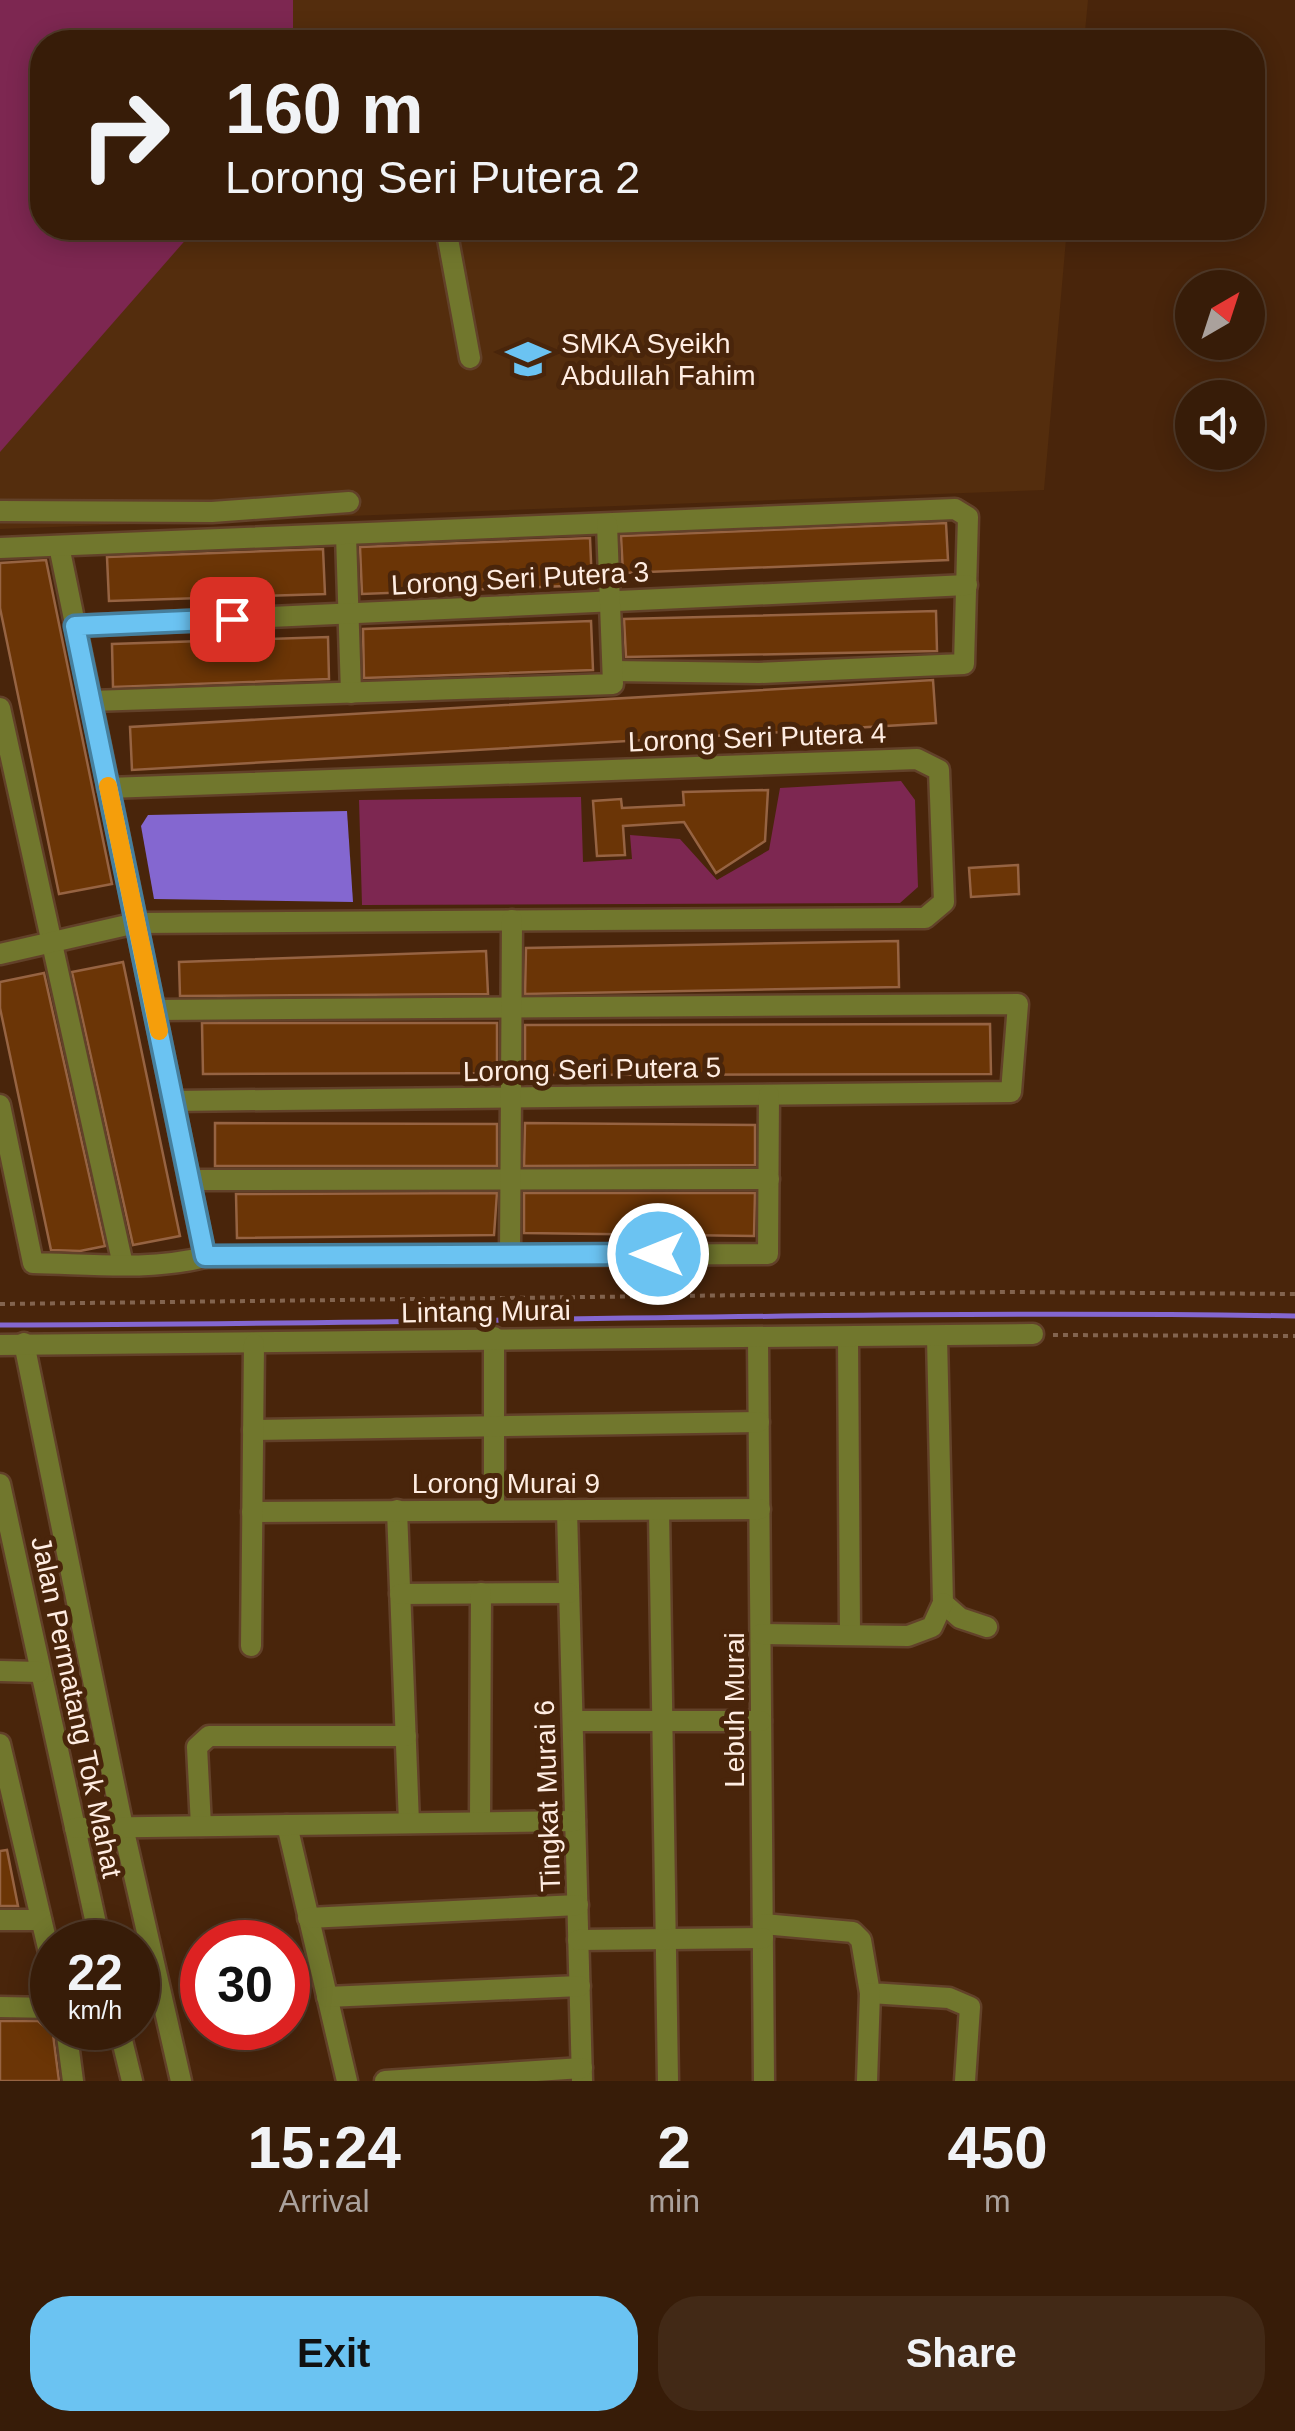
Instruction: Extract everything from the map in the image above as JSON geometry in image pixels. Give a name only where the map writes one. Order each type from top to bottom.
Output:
[{"type":"street","points":[[448,240],[470,358]]},
{"type":"street","points":[[0,511],[212,512],[349,502]]},
{"type":"street","points":[[0,548],[956,509],[968,517],[964,664],[759,673],[612,672]]},
{"type":"street","points":[[91,701],[613,684],[607,524]]},
{"type":"street","points":[[346,534],[350,693]]},
{"type":"street","points":[[59,546],[205,1256]]},
{"type":"street","name":"Lorong Seri Putera 3","points":[[75,626],[968,585]]},
{"type":"street","points":[[0,708],[122,1266]]},
{"type":"street","name":"Lorong Seri Putera 4","points":[[0,954],[136,923],[925,918],[944,902],[939,770],[917,759],[108,788]]},
{"type":"street","points":[[510,1255],[512,920]]},
{"type":"street","name":"Lorong Seri Putera 5","points":[[173,1101],[1011,1092],[1018,1004],[511,1006]]},
{"type":"street","points":[[154,1010],[511,1006]]},
{"type":"street","points":[[0,1105],[33,1263],[122,1266],[179,1264],[205,1256],[768,1254],[769,1095]]},
{"type":"street","points":[[189,1180],[768,1179]]},
{"type":"street","name":"Lintang Murai","points":[[0,1345],[1033,1334]]},
{"type":"street","points":[[494,1337],[494,1510]]},
{"type":"street","points":[[761,1634],[850,1632],[908,1636],[932,1627],[943,1604],[937,1337]]},
{"type":"street","points":[[848,1338],[850,1632]]},
{"type":"street","name":"Lebuh Murai","points":[[758,1339],[764,2081]]},
{"type":"street","points":[[24,1343],[123,1827],[181,2081]]},
{"type":"street","points":[[251,1646],[254,1344]]},
{"type":"street","points":[[253,1430],[759,1422]]},
{"type":"street","name":"Jalan Permatang Tok Mahat","points":[[0,1484],[95,1920]]},
{"type":"street","name":"Lorong Murai 9","points":[[252,1512],[760,1509]]},
{"type":"street","points":[[397,1510],[409,1823]]},
{"type":"street","name":"Tingkat Murai 6","points":[[567,1510],[582,2074]]},
{"type":"street","points":[[659,1510],[668,2081]]},
{"type":"street","points":[[400,1594],[569,1593]]},
{"type":"street","points":[[480,1822],[481,1594]]},
{"type":"street","points":[[943,1604],[960,1618],[987,1627]]},
{"type":"street","points":[[0,1671],[39,1672]]},
{"type":"street","points":[[572,1721],[761,1721]]},
{"type":"street","points":[[201,1826],[196,1748],[209,1736],[406,1736]]},
{"type":"street","points":[[0,1744],[41,1920]]},
{"type":"street","points":[[75,1828],[575,1821]]},
{"type":"street","points":[[287,1825],[347,2081]]},
{"type":"street","points":[[308,1918],[578,1905]]},
{"type":"street","points":[[0,1920],[30,1920]]},
{"type":"street","points":[[578,1940],[666,1939],[763,1931],[853,1932],[861,1940],[870,1993],[867,2081]]},
{"type":"street","points":[[328,1997],[580,1986]]},
{"type":"street","points":[[870,1993],[949,1998],[970,2007],[965,2081]]},
{"type":"street","points":[[0,2007],[30,2008]]},
{"type":"street","points":[[69,2050],[73,2081]]},
{"type":"street","points":[[124,2050],[132,2081]]},
{"type":"street","points":[[385,2081],[582,2074]]},
{"type":"path","points":[[0,1304],[1007,1292],[1295,1294]]},
{"type":"path","points":[[1033,1334],[1295,1336]]},
{"type":"shaded area","name":"SMKA Syeikh Abdullah Fahim","points":[[0,0],[1088,0],[1085,30],[30,30],[30,240],[1066,240],[1044,490],[0,529]]},
{"type":"shaded area","points":[[0,0],[293,0],[293,30],[30,30],[30,240],[186,240],[0,452]]},
{"type":"shaded area","points":[[901,781],[915,800],[918,887],[900,903],[362,905],[359,800],[581,797],[583,862],[632,859],[630,835],[680,839],[717,880],[769,850],[780,788]]},
{"type":"shaded area","points":[[347,811],[353,902],[154,899],[141,826],[148,815]]},
{"type":"building","points":[[946,523],[948,560],[623,573],[621,536]]},
{"type":"building","points":[[590,538],[592,585],[362,594],[360,547]]},
{"type":"building","points":[[323,549],[325,594],[109,601],[107,557]]},
{"type":"building","points":[[46,560],[112,884],[59,894],[0,608],[0,563]]},
{"type":"building","points":[[936,611],[937,651],[626,657],[624,619]]},
{"type":"building","points":[[591,621],[593,670],[364,678],[363,629]]},
{"type":"building","points":[[328,637],[329,679],[113,687],[112,644]]},
{"type":"building","points":[[933,680],[936,723],[132,770],[130,727]]},
{"type":"building","points":[[768,790],[765,841],[716,873],[684,822],[623,826],[625,855],[597,856],[593,801],[621,799],[622,808],[684,805],[683,792]]},
{"type":"building","points":[[1018,865],[1019,894],[971,897],[969,868]]},
{"type":"building","points":[[898,941],[899,987],[525,994],[526,948]]},
{"type":"building","points":[[486,951],[488,994],[180,996],[179,962]]},
{"type":"building","points":[[123,962],[180,1236],[133,1245],[72,972]]},
{"type":"building","points":[[44,973],[105,1246],[80,1251],[51,1250],[0,1008],[0,982]]},
{"type":"building","points":[[202,1023],[497,1023],[497,1073],[203,1074]]},
{"type":"building","points":[[990,1024],[991,1074],[525,1075],[525,1025]]},
{"type":"building","points":[[215,1123],[497,1124],[497,1166],[215,1166]]},
{"type":"building","points":[[525,1123],[755,1125],[755,1165],[524,1166]]},
{"type":"building","points":[[497,1193],[494,1235],[237,1238],[236,1194]]},
{"type":"building","points":[[524,1193],[755,1193],[754,1236],[524,1233]]},
{"type":"building","points":[[7,1850],[18,1906],[0,1906],[0,1851]]},
{"type":"building","points":[[0,2021],[30,2021],[30,2050],[55,2050],[59,2081],[0,2081]]},
{"type":"waterway","points":[[0,1325],[971,1314],[1295,1316]]},
{"type":"slow traffic","points":[[108,786],[159,1031]]},
{"type":"place","name":"SMKA Syeikh Abdullah Fahim","points":[[528,359]]},
{"type":"route","points":[[232,619],[75,626],[205,1256],[658,1254]]}]
